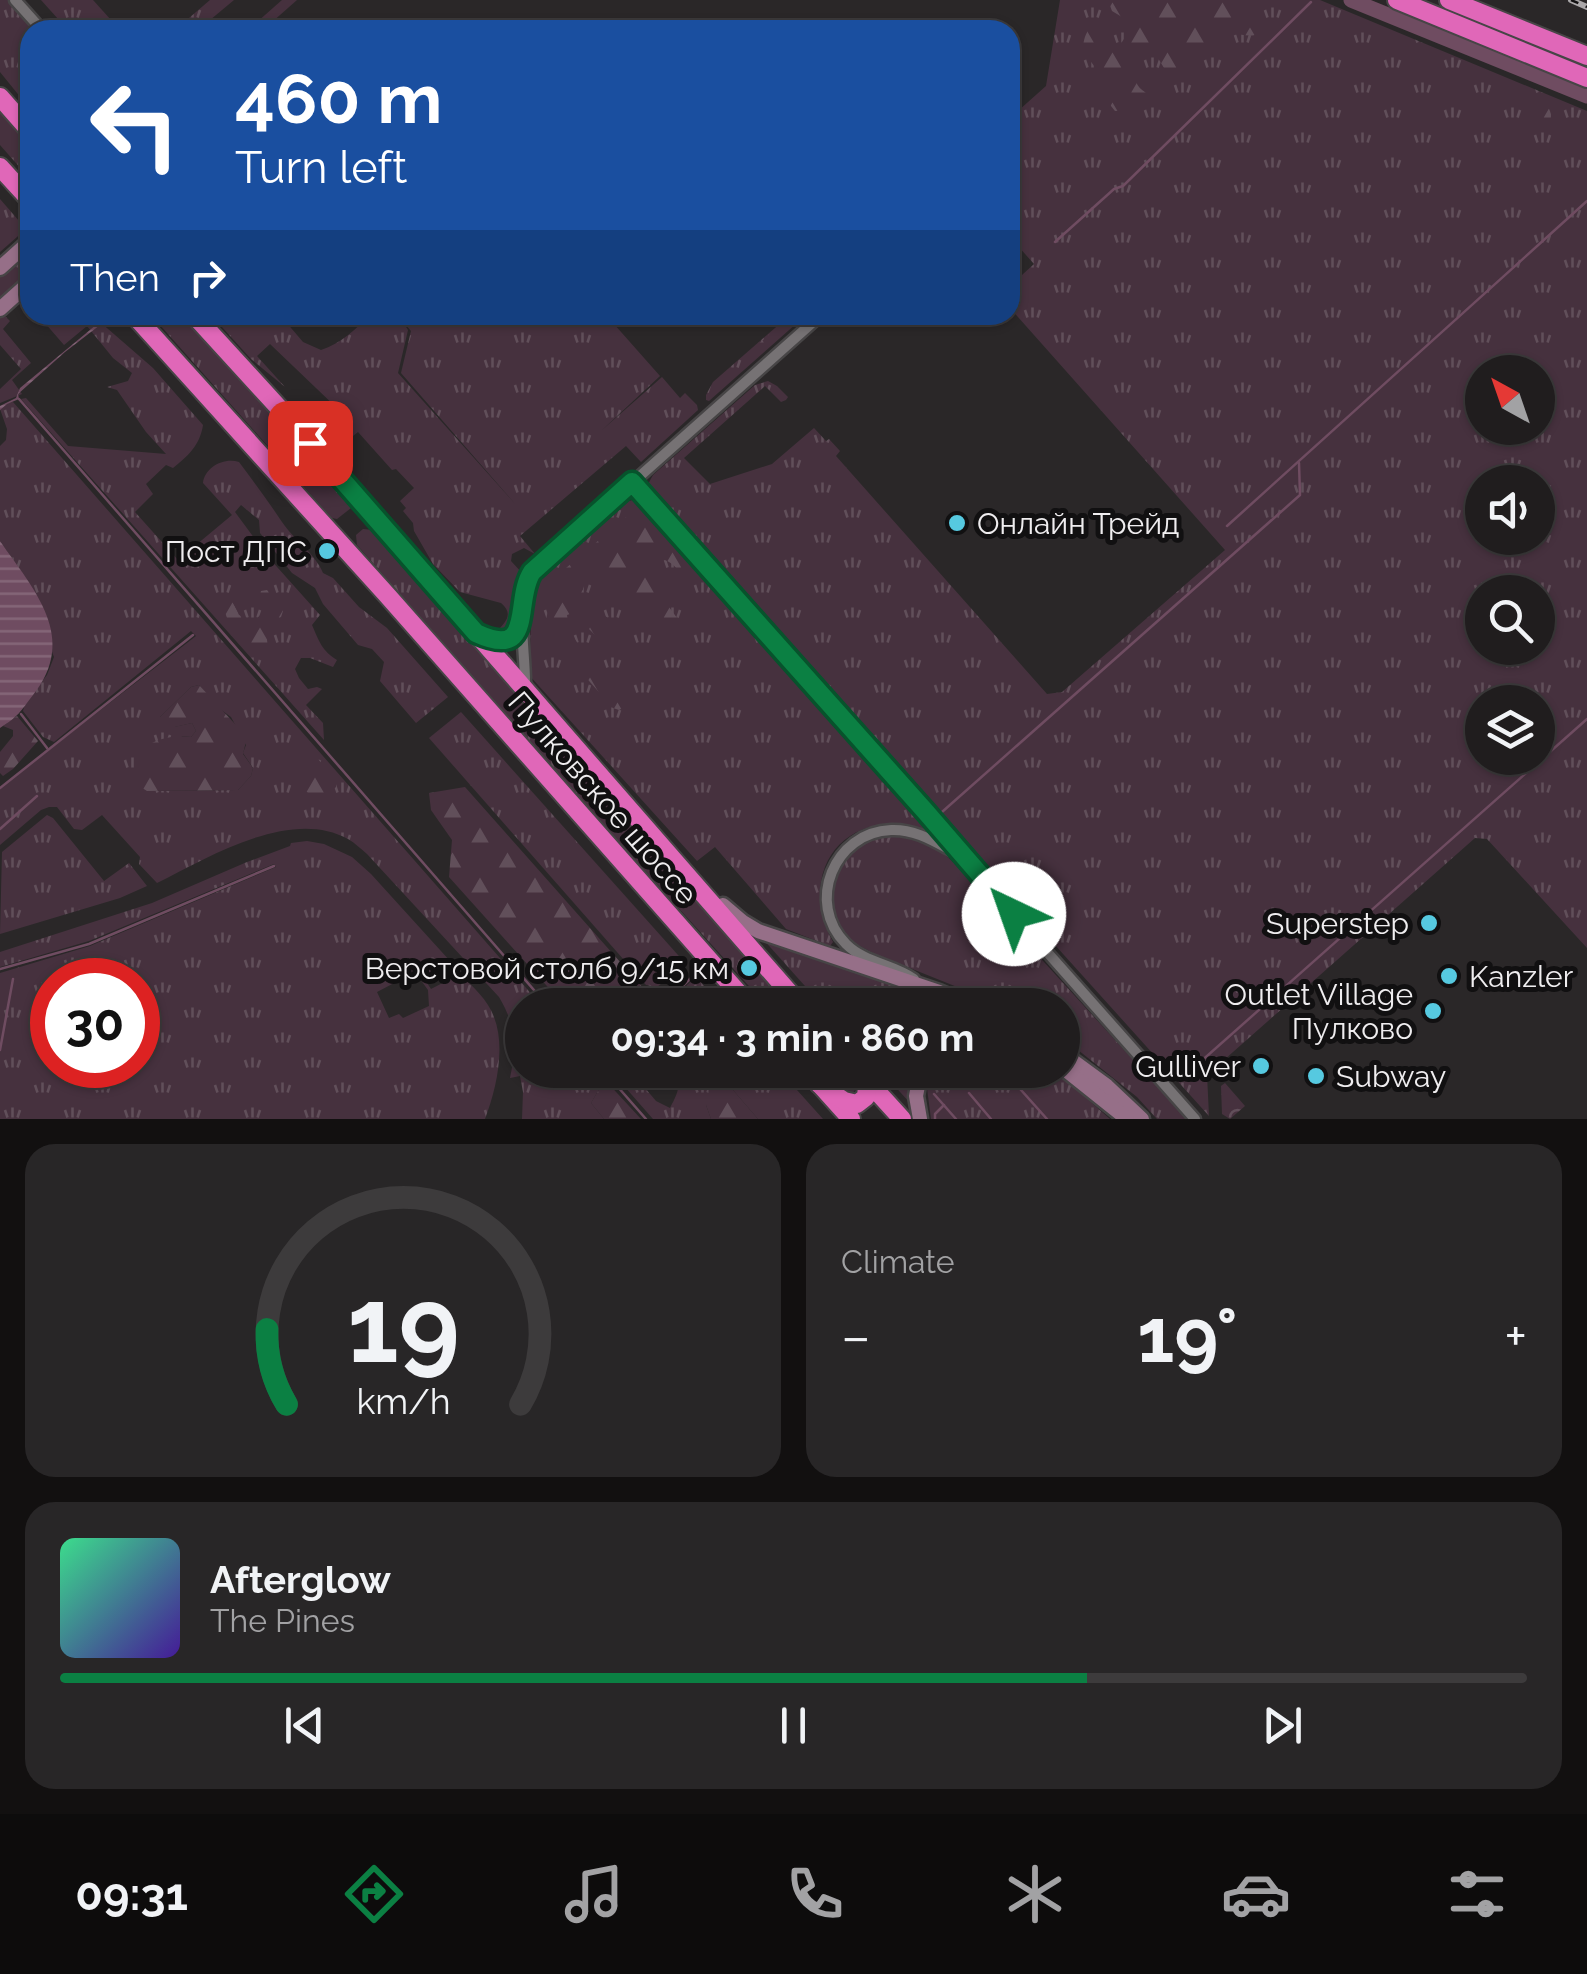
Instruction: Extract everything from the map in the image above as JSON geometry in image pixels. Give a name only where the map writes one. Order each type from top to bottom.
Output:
[{"type":"highway","points":[[1397,0],[1587,78]]},
{"type":"highway","points":[[1449,0],[1587,56]]},
{"type":"highway","points":[[0,98],[20,120]]},
{"type":"highway","points":[[0,166],[20,189]]},
{"type":"highway","name":"Пулковское шоссе","points":[[143,325],[734,988]]},
{"type":"highway","name":"Пулковское шоссе","points":[[205,325],[785,988]]},
{"type":"highway","points":[[823,1088],[851,1119]]},
{"type":"highway","points":[[827,1088],[844,1101],[856,1104],[866,1096],[867,1088]]},
{"type":"highway","points":[[874,1088],[902,1119]]},
{"type":"main road","points":[[0,268],[20,250]]},
{"type":"main road","points":[[0,309],[20,291]]},
{"type":"main road","points":[[698,886],[758,931],[926,988]]},
{"type":"main road","points":[[1080,1065],[1142,1119]]},
{"type":"main road","points":[[1080,1081],[1127,1119]]},
{"type":"main road","points":[[918,1088],[920,1119]]},
{"type":"street","points":[[15,0],[33,20]]},
{"type":"street","points":[[526,692],[522,648],[524,591],[532,572],[810,325]]},
{"type":"street","points":[[632,482],[1195,1119]]},
{"type":"street","points":[[476,633],[508,640],[517,632],[523,617]]},
{"type":"street","points":[[926,988],[905,973],[872,962],[836,932],[828,910],[831,872],[836,860],[853,843],[884,830],[914,832],[962,856]]},
{"type":"green space","points":[[0,0],[8,0],[26,20],[20,20],[20,97],[0,72]]},
{"type":"green space","points":[[41,0],[93,0],[111,20],[59,20]]},
{"type":"green space","points":[[210,0],[234,0],[210,20],[187,20]]},
{"type":"green space","points":[[282,0],[297,0],[274,20],[259,20]]},
{"type":"green space","points":[[1060,0],[1320,0],[1587,111],[1587,948],[1487,839],[1475,838],[1207,1075],[1209,1116],[649,494],[647,486],[653,475],[755,385],[768,381],[788,397],[786,400],[781,402],[765,386],[684,458],[710,484],[772,464],[814,428],[840,451],[836,456],[1047,694],[1062,692],[1225,550],[1020,319],[1020,277],[1034,264],[1020,248],[1020,109],[1046,86]]},
{"type":"green space","points":[[1108,0],[1267,0],[1259,14],[1264,30],[1252,35],[1230,34],[1185,68],[1167,73],[1155,53],[1143,50],[1134,62],[1135,80],[1147,94],[1148,106],[1115,111],[1106,82],[1083,51],[1087,33],[1100,22],[1111,42],[1119,45],[1124,39],[1122,17],[1112,11]]},
{"type":"green space","points":[[1539,104],[1551,116],[1539,128],[1527,116]]},
{"type":"green space","points":[[0,111],[20,134],[20,168],[0,145]]},
{"type":"green space","points":[[0,199],[20,222],[20,234],[0,252]]},
{"type":"green space","points":[[20,259],[20,283],[0,301],[0,277]]},
{"type":"green space","points":[[4,315],[10,321],[3,329],[31,363],[12,380],[22,394],[0,403],[0,389],[21,369],[0,345],[0,317]]},
{"type":"green space","points":[[47,325],[104,325],[153,368],[203,425],[188,454],[173,468],[166,465],[146,484],[153,494],[135,512],[178,560],[232,515],[203,483],[207,472],[216,465],[239,462],[323,573],[387,628],[448,697],[416,723],[380,681],[384,662],[372,649],[358,645],[323,604],[315,588],[292,573],[260,533],[259,520],[241,505],[235,512],[269,558],[320,615],[312,625],[324,649],[337,660],[333,667],[301,658],[295,669],[308,689],[322,689],[306,705],[323,723],[324,740],[21,399],[26,398],[68,446],[166,454],[117,390],[107,387],[128,381],[132,373],[113,358],[87,326],[64,345]]},
{"type":"green space","points":[[160,325],[191,325],[348,501],[351,508],[337,519],[332,518]]},
{"type":"green space","points":[[220,325],[289,325],[303,342],[321,350],[342,340],[359,325],[405,325],[408,330],[398,373],[517,506],[401,373],[411,331],[406,325],[615,325],[660,376],[601,431],[662,377],[680,398],[685,393],[698,410],[641,462],[626,446],[520,536],[535,554],[524,548],[512,554],[511,561],[522,573],[516,630],[502,638],[496,632],[507,618],[505,607],[460,592],[433,564],[400,501],[414,488],[358,432],[353,436],[337,416],[339,410],[270,344],[257,356],[285,387],[251,359]]},
{"type":"green space","points":[[779,325],[795,325],[709,401],[706,395],[713,382]]},
{"type":"green space","points":[[780,325],[793,325],[752,361],[744,357]]},
{"type":"green space","points":[[13,402],[526,988],[505,988],[505,1009],[499,997],[367,854],[348,839],[326,831],[301,829],[251,839],[157,883],[139,864],[140,857],[102,815],[82,830],[74,829],[57,807],[49,807],[0,845],[0,788],[196,636],[191,631],[54,742],[43,737],[23,711],[54,657],[21,571],[0,541],[0,446],[6,440],[7,429],[0,409]],"holes":[[[199,685],[231,717],[246,745],[243,753],[253,768],[238,790],[147,791],[182,736],[191,737],[196,731],[192,723],[174,727],[160,717],[191,687]]]},
{"type":"green space","points":[[642,500],[946,839],[901,824],[876,826],[840,844],[828,860],[822,878],[820,899],[833,942],[830,946],[786,929],[715,847],[697,861],[529,675],[532,595],[541,575],[622,503]]},
{"type":"green space","points":[[637,508],[647,512],[693,574],[686,577],[672,564],[659,559],[649,559],[641,569],[680,622],[675,646],[664,644],[641,620],[630,588],[623,580],[617,576],[601,580],[597,567],[590,572],[582,600],[608,618],[620,621],[618,633],[603,643],[573,613],[567,615],[576,641],[620,694],[624,707],[619,710],[613,708],[544,630],[548,610],[542,599],[553,579]]},
{"type":"green space","points":[[363,529],[373,530],[776,988],[751,988],[357,545],[356,535]]},
{"type":"green space","points":[[261,591],[275,595],[283,611],[266,629],[269,660],[263,660],[228,621],[221,600],[228,596],[239,615],[257,618],[264,612],[259,599]]},
{"type":"green space","points":[[199,685],[247,737],[243,754],[253,768],[251,776],[238,790],[147,791],[133,782],[137,757],[146,746],[161,740],[191,737],[196,731],[192,723],[166,729],[159,724],[160,717],[191,687]]},
{"type":"green space","points":[[461,712],[686,964],[657,987],[646,985],[429,738]]},
{"type":"green space","points":[[17,716],[38,741],[3,776],[0,752],[13,736],[13,730],[3,726]]},
{"type":"green space","points":[[301,745],[337,780],[333,790],[308,793],[296,781],[296,751]]},
{"type":"green space","points":[[465,787],[643,988],[549,988],[449,877],[452,840],[431,810],[429,793]]},
{"type":"green space","points":[[47,815],[104,881],[129,863],[147,886],[120,898],[0,934],[2,852]]},
{"type":"green space","points":[[904,833],[931,844],[951,860],[1068,988],[960,988],[845,938],[831,908],[831,889],[845,855],[873,837]]},
{"type":"green space","points":[[307,841],[324,844],[352,857],[450,961],[450,969],[427,983],[431,989],[460,974],[488,1005],[498,1029],[499,1055],[485,1119],[0,1119],[0,973],[30,964],[30,1088],[160,1088],[160,958],[50,958],[90,946],[276,867],[274,864],[89,941],[0,967],[0,952],[152,903]],"holes":[[[415,972],[428,990],[429,1006],[403,1018],[399,1014],[389,1018],[377,992]]]},
{"type":"green space","points":[[762,938],[908,988],[807,988]]},
{"type":"green space","points":[[696,977],[706,988],[684,988]]},
{"type":"green space","points":[[1080,1002],[1187,1119],[1157,1119],[1137,1097],[1080,1052]]},
{"type":"green space","points":[[1225,1083],[1245,1106],[1230,1119],[1222,1114],[1221,1086]]},
{"type":"green space","points":[[522,1088],[600,1088],[591,1103],[604,1119],[522,1119]]},
{"type":"green space","points":[[600,1088],[613,1088],[641,1119],[604,1119],[591,1103]]},
{"type":"green space","points":[[626,1088],[645,1088],[656,1101],[670,1108],[678,1088],[722,1088],[706,1105],[711,1119],[653,1119]]},
{"type":"green space","points":[[709,1088],[731,1088],[758,1119],[711,1119],[706,1105]]},
{"type":"green space","points":[[731,1088],[795,1088],[823,1119],[758,1119]]},
{"type":"green space","points":[[896,1088],[911,1088],[911,1104]]},
{"type":"green space","points":[[927,1088],[1075,1088],[1110,1119],[931,1119]]},
{"type":"shaded area","points":[[100,325],[18,394],[19,399],[0,410],[0,406],[16,398],[20,388]]},
{"type":"shaded area","points":[[0,541],[38,596],[52,634],[52,654],[33,695],[0,728]]},
{"type":"waterway","points":[[1351,0],[1587,96]]},
{"type":"waterway","points":[[1055,242],[1114,189],[1123,186],[1311,2]]},
{"type":"waterway","points":[[1227,526],[1587,201]]},
{"type":"waterway","points":[[19,399],[532,988]]},
{"type":"waterway","points":[[942,812],[1300,495],[1299,463]]},
{"type":"waterway","points":[[0,788],[193,635]]},
{"type":"waterway","points":[[21,714],[47,748]]},
{"type":"waterway","points":[[1198,1064],[1587,719]]},
{"type":"waterway","points":[[0,829],[37,796]]},
{"type":"waterway","points":[[0,969],[89,944],[274,866]]},
{"type":"waterway","points":[[680,988],[692,977]]},
{"type":"waterway","points":[[0,1050],[13,979]]},
{"type":"waterway","points":[[619,1088],[646,1119]]},
{"type":"waterway","points":[[1019,1088],[1047,1119]]},
{"type":"waterway","points":[[969,1093],[991,1119]]},
{"type":"waterway","points":[[934,1094],[956,1119]]},
{"type":"waterway","points":[[935,1119],[944,1105]]},
{"type":"railway","points":[[1571,0],[1587,7]]},
{"type":"place","name":"Онлайн Трейд","points":[[957,523]]},
{"type":"place","name":"Пост ДПС","points":[[327,551]]},
{"type":"place","name":"Superstep","points":[[1429,923]]},
{"type":"place","name":"Верстовой столб 9/15 км","points":[[749,968]]},
{"type":"place","name":"Kanzler","points":[[1449,976]]},
{"type":"place","name":"Outlet Village Пулково","points":[[1433,1011]]},
{"type":"place","name":"Gulliver","points":[[1261,1066]]},
{"type":"place","name":"Subway","points":[[1316,1076]]},
{"type":"route","points":[[310,443],[476,633],[498,641],[508,640],[517,632],[523,617],[526,583],[532,572],[632,482],[1014,914]]}]
